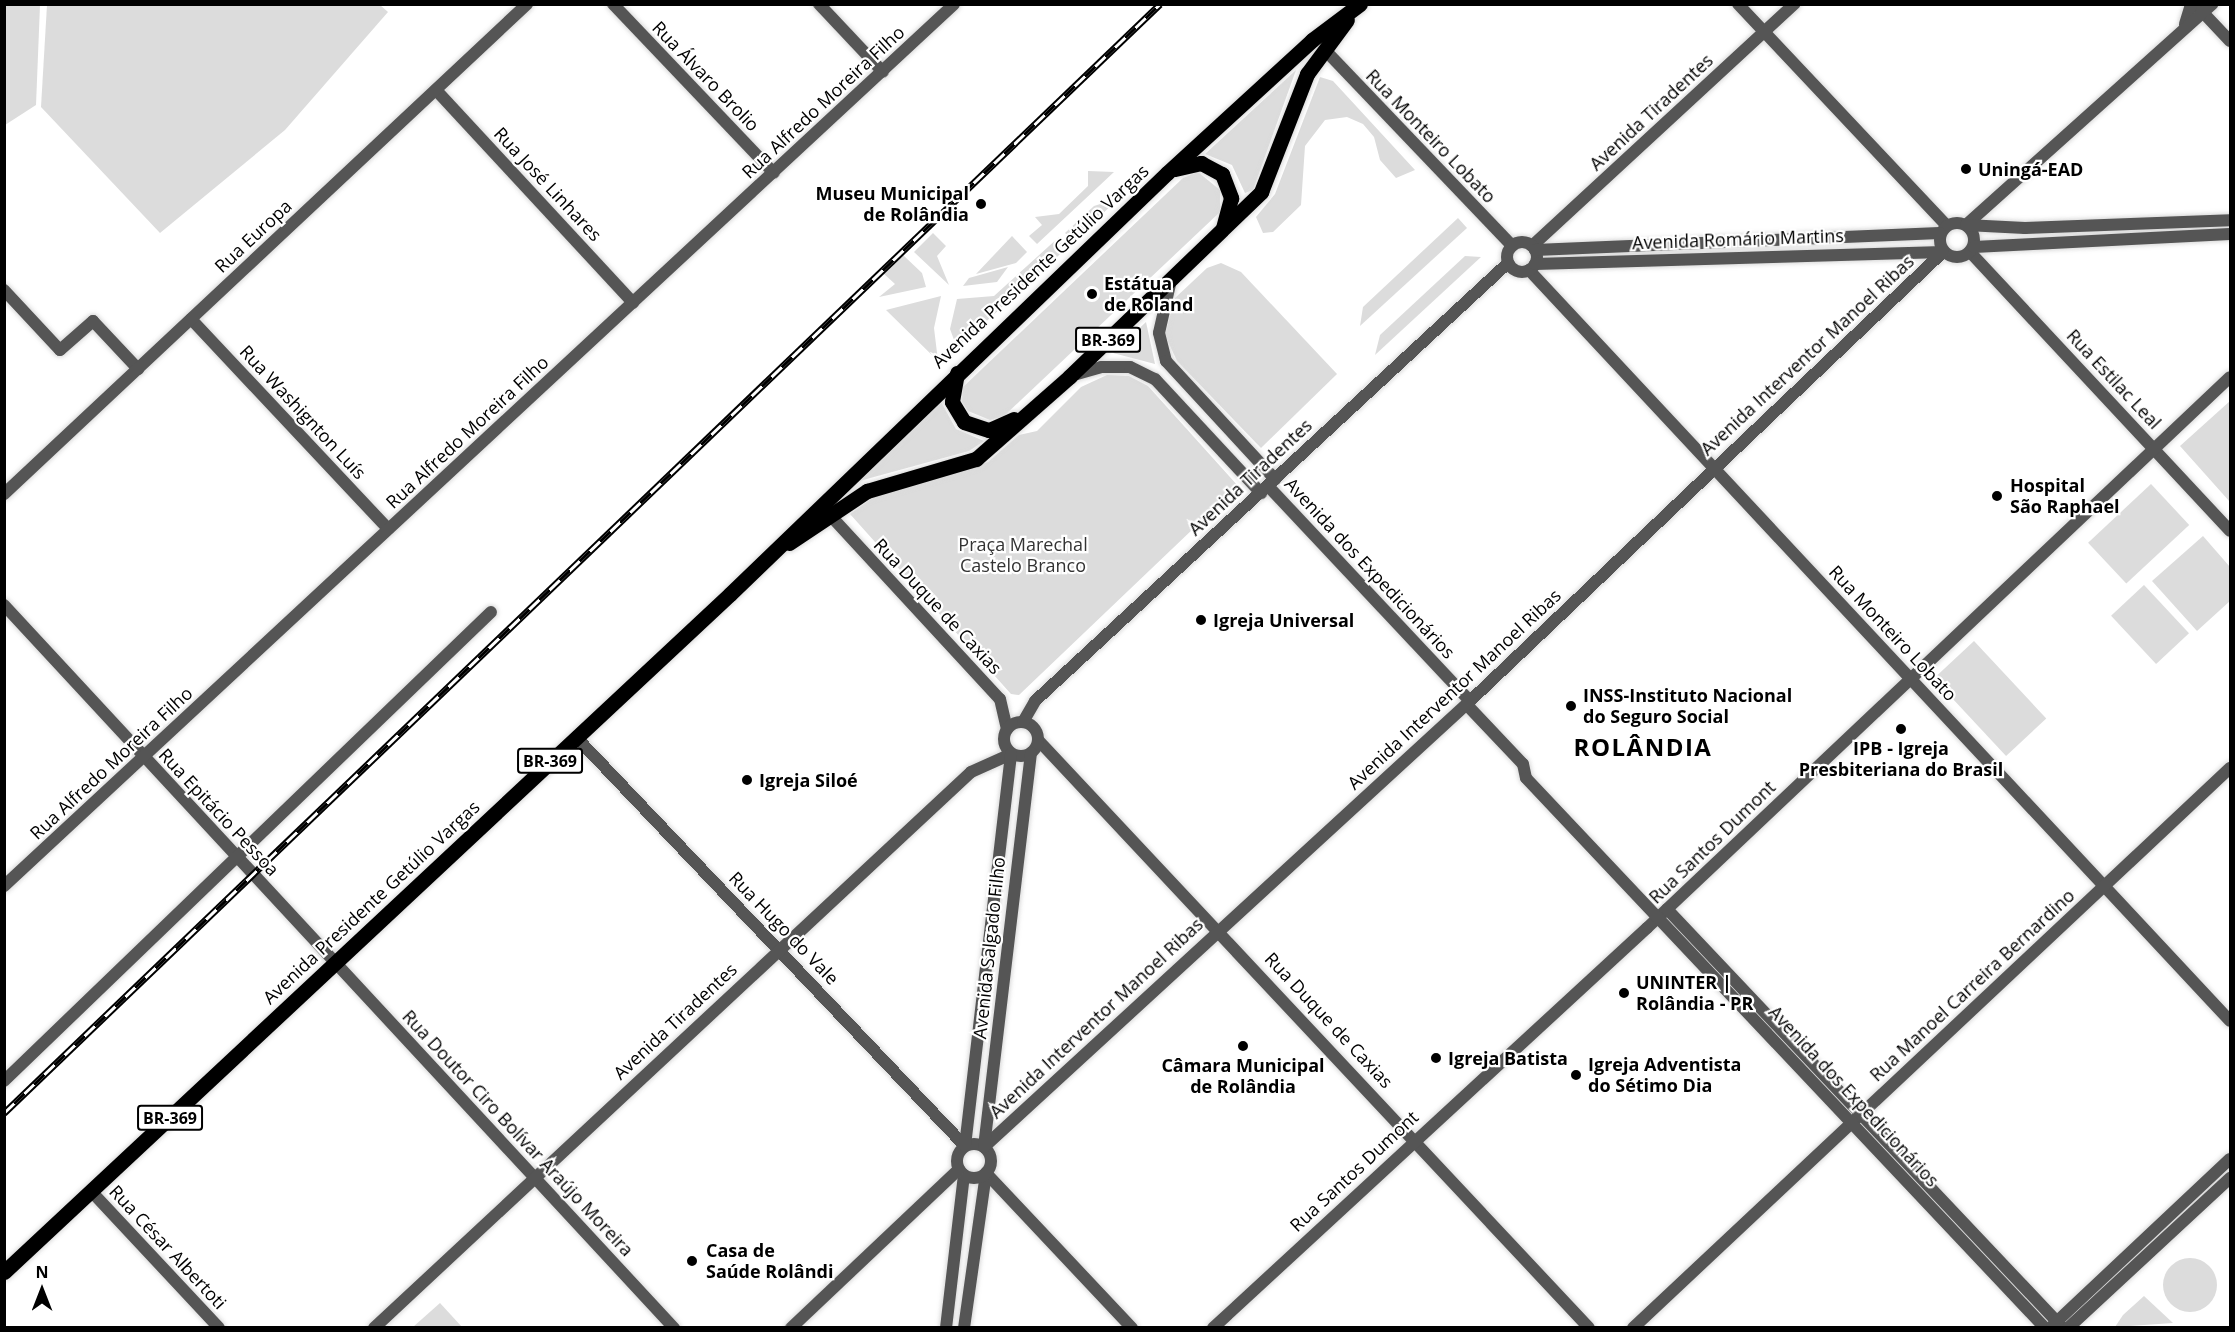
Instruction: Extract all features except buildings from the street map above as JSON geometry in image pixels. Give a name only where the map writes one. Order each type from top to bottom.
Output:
[{"type":"main road","name":"Avenida Presidente Getúlio Vargas","points":[[765,561],[829,514],[867,491],[976,459],[1069,377],[1219,235],[1260,192],[1298,93],[1325,50],[1356,8]]},
{"type":"main road","name":"Avenida Presidente Getúlio Vargas","points":[[4,1272],[765,561],[958,370],[1167,173],[1312,40],[1356,8]]},
{"type":"main road","points":[[1167,173],[1201,163],[1222,174],[1231,203],[1219,235]]},
{"type":"main road","points":[[958,370],[952,402],[964,422],[981,430],[1002,428],[1046,398]]},
{"type":"street","name":"Rua Europa","points":[[4,494],[527,4]]},
{"type":"street","name":"Rua Álvaro Brolio","points":[[613,4],[774,173]]},
{"type":"street","points":[[819,4],[883,72]]},
{"type":"street","name":"Rua Alfredo Moreira Filho","points":[[4,886],[954,4]]},
{"type":"street","points":[[1738,4],[1943,229],[1943,252]]},
{"type":"street","name":"Avenida Tiradentes","points":[[1533,248],[1794,4]]},
{"type":"street","points":[[1966,225],[2200,7],[2230,41]]},
{"type":"street","name":"Rua Monteiro Lobato","points":[[1325,50],[1512,246]]},
{"type":"street","name":"Rua José Linhares","points":[[436,90],[633,303]]},
{"type":"street","points":[[1966,225],[2230,220]]},
{"type":"street","points":[[2149,223],[2151,237]]},
{"type":"street","points":[[1966,225],[1972,250],[2151,237],[2230,234]]},
{"type":"street","name":"Avenida Romário Martins","points":[[1512,246],[1533,248],[1700,243],[1943,229],[1966,225]]},
{"type":"street","points":[[1700,243],[1701,258]]},
{"type":"street","points":[[1512,246],[1508,263],[1517,271],[1532,267],[1533,248]]},
{"type":"street","name":"Avenida Romário Martins","points":[[1532,267],[1701,258],[1972,250]]},
{"type":"street","name":"Rua Estilac Leal","points":[[1972,250],[2230,531]]},
{"type":"street","name":"Avenida Interventor Manoel Ribas","points":[[984,1147],[1220,928],[1468,703],[1943,252]]},
{"type":"street","name":"Avenida Tiradentes","points":[[1023,722],[1035,702],[1508,263]]},
{"type":"street","name":"Rua Monteiro Lobato","points":[[1532,267],[1713,468],[2230,1021]]},
{"type":"street","name":"Avenida dos Expedicionários","points":[[1171,280],[1159,333],[1166,361],[1268,486],[1523,764],[1526,778],[1663,913],[2060,1326]]},
{"type":"street","points":[[4,290],[60,350],[93,321],[138,369]]},
{"type":"street","name":"Rua Washignton Luís","points":[[191,319],[388,529]]},
{"type":"street","name":"Avenida dos Expedicionários","points":[[1069,377],[1101,366],[1130,366],[1155,379],[1268,486]]},
{"type":"street","name":"Rua Santos Dumont","points":[[1213,1328],[1414,1140],[1663,913],[2230,377]]},
{"type":"street","name":"Rua Duque de Caxias","points":[[829,514],[1000,699],[1007,729]]},
{"type":"street","name":"Rua Epitácio Pessoa","points":[[4,605],[335,963]]},
{"type":"street","points":[[4,1081],[491,612]]},
{"type":"street","points":[[1023,722],[1037,732],[1039,741],[1031,753],[1011,754],[1005,745],[1007,729],[1023,722]]},
{"type":"street","name":"Rua Hugo do Vale","points":[[576,737],[965,1146]]},
{"type":"street","name":"Rua Duque de Caxias","points":[[1039,741],[1220,928],[1589,1328]]},
{"type":"street","name":"Avenida Salgado Filho","points":[[984,1147],[1031,753]]},
{"type":"street","name":"Avenida Tiradentes","points":[[374,1328],[971,772],[1011,754]]},
{"type":"street","name":"Avenida Salgado Filho","points":[[965,1146],[1011,754]]},
{"type":"street","name":"Rua Manoel Carreira Bernardino","points":[[1633,1328],[2230,768]]},
{"type":"street","name":"Rua Doutor Ciro Bolívar Araújo Moreira","points":[[335,963],[674,1328]]},
{"type":"street","name":"Avenida dos Expedicionários","points":[[1858,1117],[2045,1328]]},
{"type":"street","points":[[946,1328],[962,1172],[957,1156],[965,1146],[984,1147],[991,1156],[986,1173],[964,1328]]},
{"type":"street","points":[[2060,1326],[2164,1220],[2230,1159]]},
{"type":"street","points":[[791,1328],[962,1172],[986,1173],[1132,1328]]},
{"type":"street","points":[[2060,1326],[2174,1230],[2230,1178]]},
{"type":"street","name":"Rua César Albertoti","points":[[91,1191],[219,1328]]},
{"type":"street","points":[[2164,1220],[2174,1230]]},
{"type":"green space","points":[[5,4],[40,5],[36,105],[5,125]]},
{"type":"green space","points":[[47,5],[380,5],[388,12],[285,130],[160,233],[41,107]]},
{"type":"green space","points":[[1296,70],[1253,190],[1245,193],[1232,165],[1205,154]]},
{"type":"green space","points":[[1320,77],[1333,81],[1415,170],[1396,178],[1380,160],[1374,137],[1363,124],[1347,117],[1325,120],[1305,146],[1301,205],[1273,232],[1263,233],[1256,217],[1275,194]]},
{"type":"green space","points":[[1088,171],[1114,172],[1037,244],[1029,236],[1042,225],[1035,217],[1059,214],[1088,186]]},
{"type":"green space","points":[[1198,172],[1220,190],[1220,212],[1004,416],[990,420],[968,411],[962,402],[963,387],[1183,178]]},
{"type":"green space","points":[[1119,198],[1074,241],[1065,233],[1094,206]]},
{"type":"green space","points":[[1458,218],[1467,228],[1360,326],[1363,307]]},
{"type":"green space","points":[[933,233],[946,246],[937,256],[949,285],[914,252]]},
{"type":"green space","points":[[1012,236],[1027,252],[1016,263],[976,274]]},
{"type":"green space","points":[[1059,237],[1069,246],[957,348],[950,329],[957,299],[994,296]]},
{"type":"green space","points":[[903,255],[922,273],[926,287],[879,297],[895,284],[883,273]]},
{"type":"green space","points":[[1465,256],[1481,257],[1375,355],[1380,335]]},
{"type":"green space","points":[[1221,263],[1241,272],[1337,374],[1261,448],[1177,361],[1165,335],[1175,298],[1207,268]]},
{"type":"green space","points":[[1008,267],[997,282],[963,286],[969,278]]},
{"type":"green space","points":[[941,296],[934,328],[938,361],[886,310]]},
{"type":"green space","points":[[1146,322],[1155,364],[1113,353]]},
{"type":"green space","name":"Praça Marechal Castelo Branco","points":[[1107,375],[1129,376],[1148,386],[1238,486],[1019,695],[1011,694],[850,514],[874,497],[988,462],[1019,435],[1037,431],[1081,387]]},
{"type":"green space","points":[[940,400],[956,429],[984,441],[969,451],[852,483]]},
{"type":"green space","points":[[2230,401],[2230,502],[2180,446]]},
{"type":"green space","points":[[2151,484],[2189,525],[2126,584],[2088,543]]},
{"type":"green space","points":[[2203,536],[2230,567],[2230,601],[2197,631],[2152,581]]},
{"type":"green space","points":[[2144,585],[2189,633],[2156,664],[2111,616]]},
{"type":"green space","points":[[1974,641],[2046,719],[2006,756],[1934,679]]},
{"type":"green space","points":[[2190,1258],[2200,1260],[2209,1266],[2215,1275],[2217,1285],[2215,1295],[2209,1304],[2200,1310],[2190,1312],[2180,1310],[2171,1304],[2165,1295],[2163,1285],[2165,1275],[2171,1266],[2180,1260]]},
{"type":"green space","points":[[2144,1296],[2173,1323],[2115,1327],[2123,1315]]},
{"type":"green space","points":[[440,1303],[462,1327],[413,1327]]},
{"type":"railway","points":[[4,1113],[1160,4]]},
{"type":"place","name":"Uningá-EAD","points":[[1966,169]]},
{"type":"place","name":"Museu Municipal de Rolândia","points":[[981,204]]},
{"type":"place","name":"Estátua de Roland","points":[[1092,294]]},
{"type":"place","name":"Hospital São Raphael","points":[[1997,496]]},
{"type":"place","name":"Igreja Universal","points":[[1201,620]]},
{"type":"place","name":"INSS-Instituto Nacional do Seguro Social","points":[[1571,706]]},
{"type":"place","name":"IPB - Igreja Presbiteriana do Brasil","points":[[1901,729]]},
{"type":"place","name":"Igreja Siloé","points":[[747,780]]},
{"type":"place","name":"UNINTER | Rolândia - PR","points":[[1624,993]]},
{"type":"place","name":"Câmara Municipal de Rolândia","points":[[1243,1046]]},
{"type":"place","name":"Igreja Batista","points":[[1436,1058]]},
{"type":"place","name":"Igreja Adventista do Sétimo Dia","points":[[1576,1075]]},
{"type":"place","name":"Casa de Saúde Rolândi","points":[[692,1261]]},
{"type":"district","name":"ROLÂNDIA","points":[[1643,747]]}]
